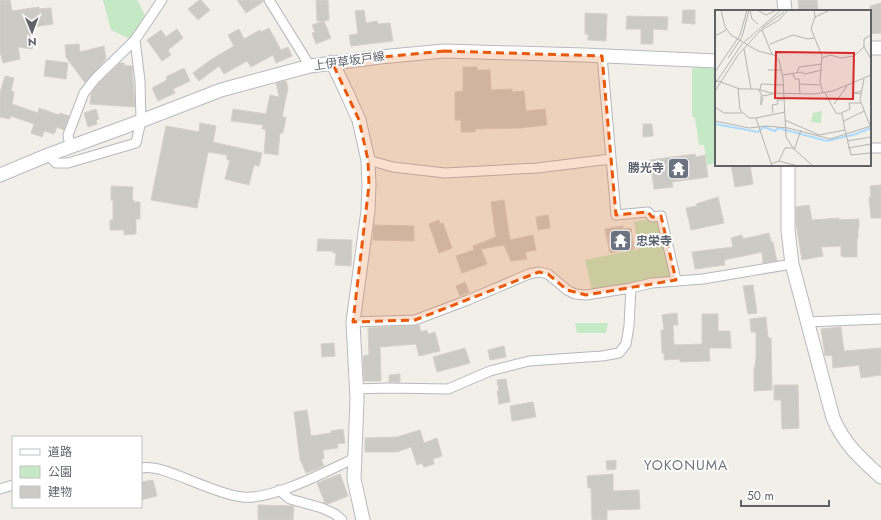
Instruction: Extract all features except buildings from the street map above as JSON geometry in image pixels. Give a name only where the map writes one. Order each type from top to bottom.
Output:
[{"type":"street","points":[[70,147],[68,135],[84,93],[95,79],[135,40],[162,0]]},
{"type":"street","points":[[269,0],[310,66]]},
{"type":"street","points":[[784,0],[785,10]]},
{"type":"street","points":[[48,155],[56,163],[68,164],[136,142],[141,121],[140,81],[135,40]]},
{"type":"street","name":"上伊草坂戸線","points":[[0,175],[48,155],[221,90],[310,66],[332,62],[444,50],[715,61]]},
{"type":"street","points":[[602,56],[616,214],[648,212],[652,217],[661,216],[676,280]]},
{"type":"street","points":[[332,62],[359,120],[368,160],[368,211],[353,322],[356,389],[354,479],[363,520]]},
{"type":"street","points":[[368,160],[393,167],[445,173],[537,168],[611,159]]},
{"type":"street","points":[[788,166],[788,230],[792,264],[833,418],[839,432],[849,446],[881,477]]},
{"type":"street","points":[[353,322],[415,320],[468,300],[529,274],[539,272],[548,274],[567,290],[576,294],[586,295],[630,288],[652,282],[703,279],[792,264]]},
{"type":"street","points":[[356,389],[448,389],[490,371],[529,361],[602,356],[619,352],[626,344],[629,326],[630,288]]},
{"type":"street","points":[[807,322],[881,319]]},
{"type":"street","points":[[142,468],[158,469],[222,493],[244,498],[262,496],[305,482],[355,458]]},
{"type":"street","points":[[0,489],[12,485]]},
{"type":"street","points":[[279,490],[290,499],[322,508],[335,514],[342,520]]},
{"type":"highlighted area","points":[[444,51],[602,56],[616,215],[648,212],[652,217],[661,216],[676,280],[586,295],[567,290],[548,274],[539,272],[415,320],[353,322],[369,185],[368,160],[359,120],[332,62]]},
{"type":"green space","points":[[103,0],[137,0],[146,17],[130,39],[111,30]]},
{"type":"green space","points":[[692,68],[715,68],[715,163],[707,165],[704,145],[699,145],[695,118],[692,116]]},
{"type":"green space","points":[[658,218],[672,274],[669,277],[653,278],[615,287],[592,290],[585,260],[639,249],[634,222]]},
{"type":"green space","points":[[575,323],[608,323],[606,333],[577,333]]},
{"type":"place","name":"勝光寺","points":[[679,168]]},
{"type":"place","name":"忠栄寺","points":[[620,241]]},
{"type":"district","name":"YOKONUMA","points":[[686,465]]}]
